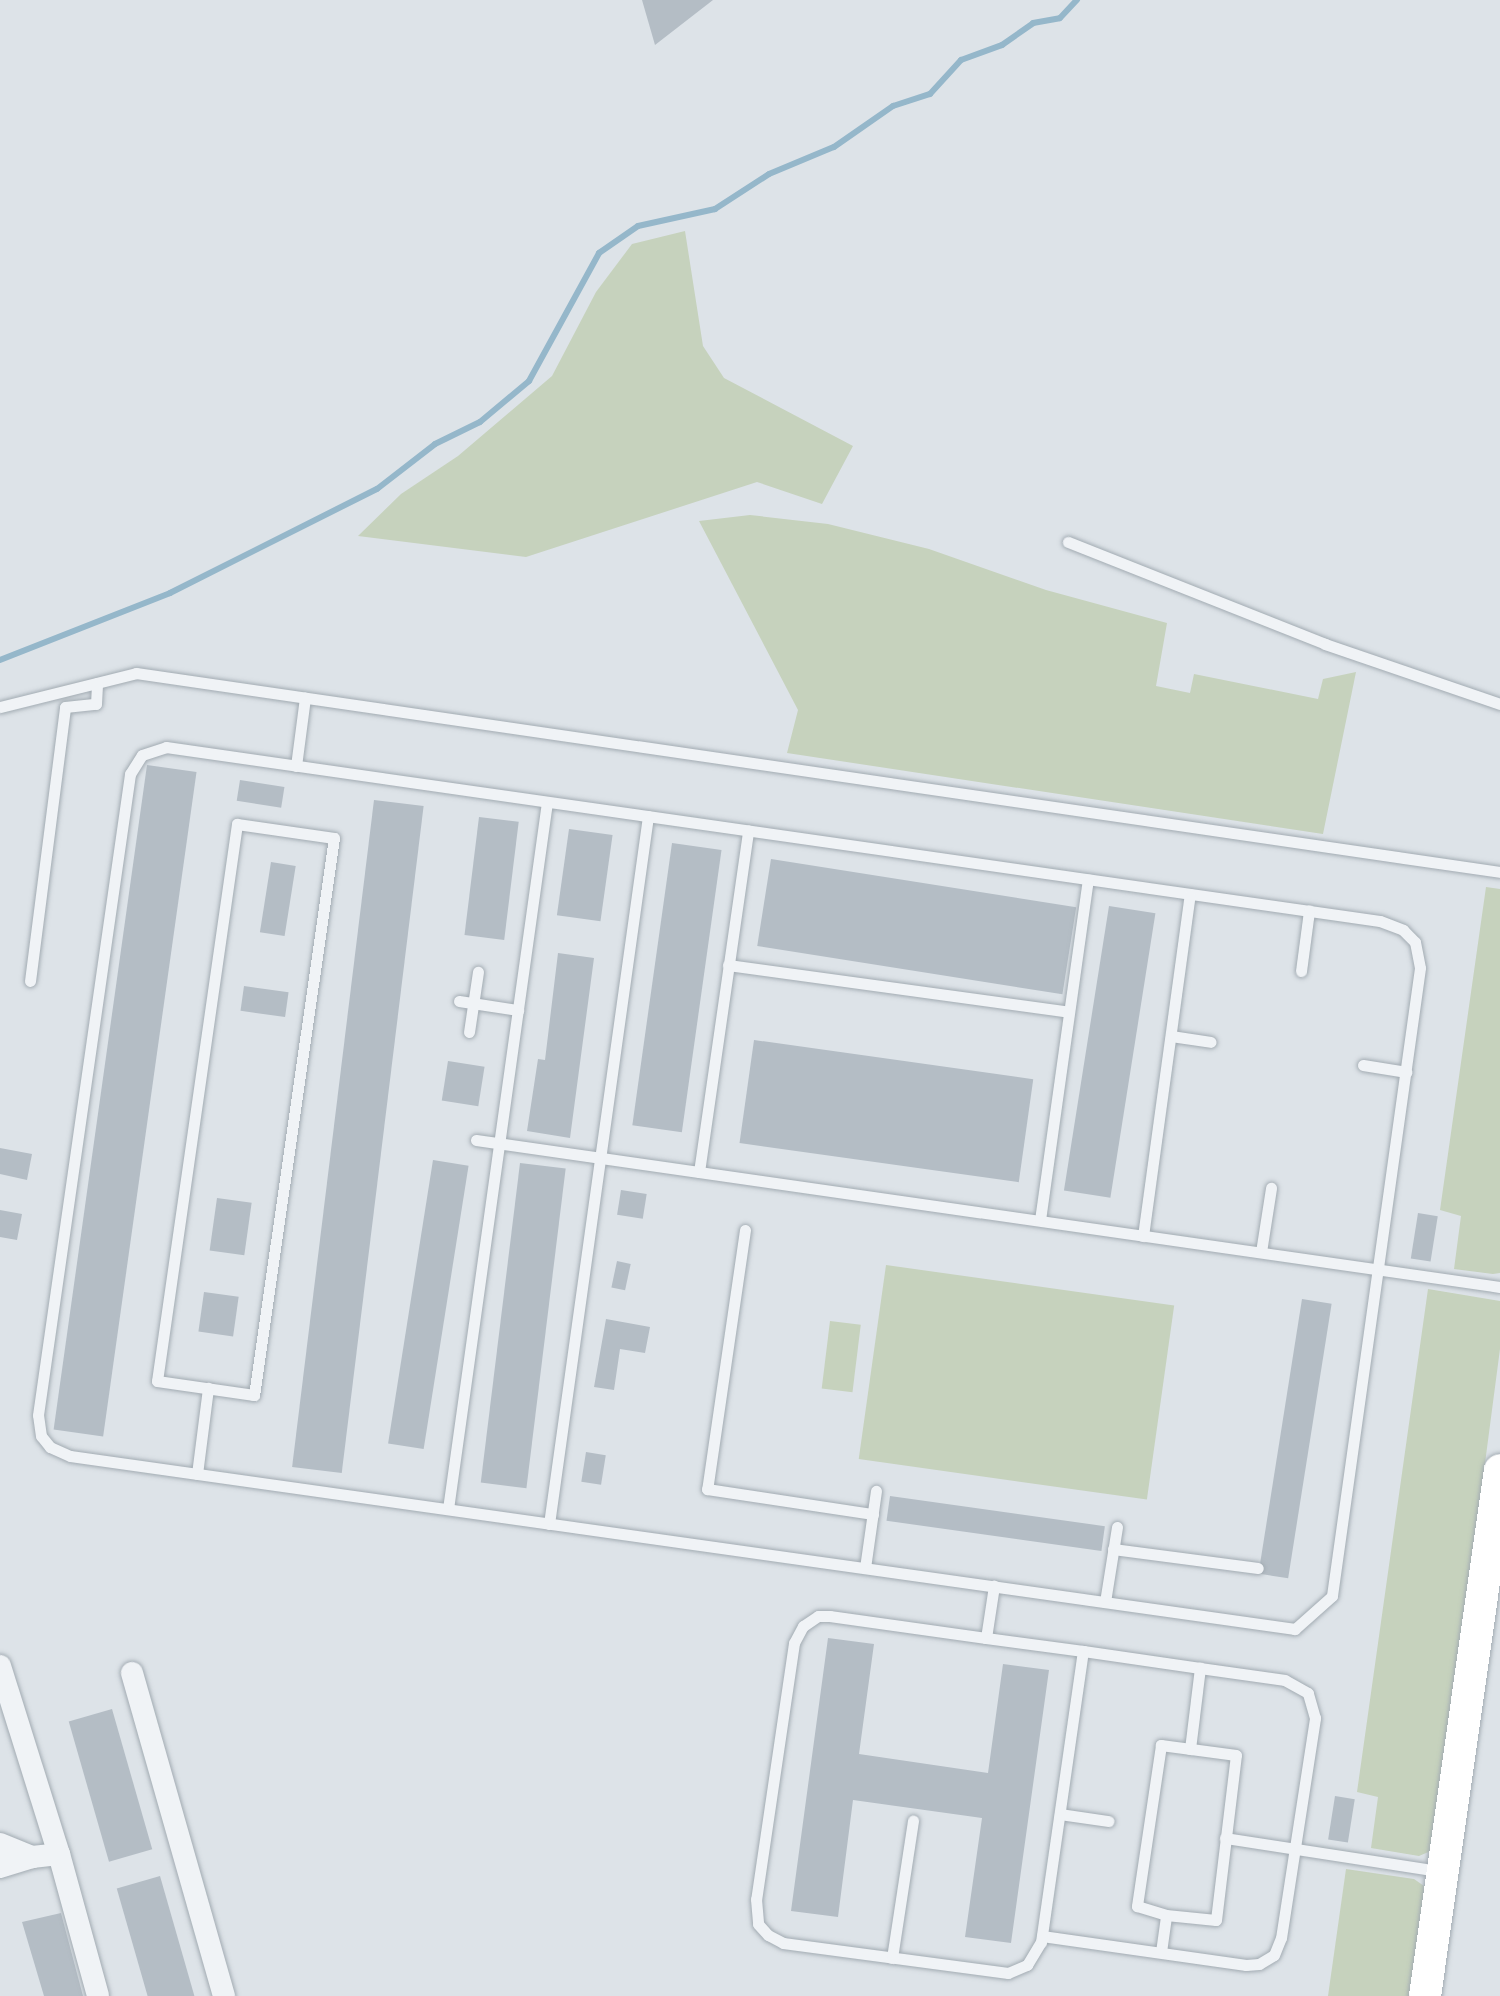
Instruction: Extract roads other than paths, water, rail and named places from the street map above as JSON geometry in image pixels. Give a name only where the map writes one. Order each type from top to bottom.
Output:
[{"type":"main road","points":[[1425,1996],[1500,1470]]},
{"type":"street","points":[[0,1666],[59,1854],[98,1996]]},
{"type":"street","points":[[132,1673],[224,1996]]},
{"type":"street","points":[[0,1844],[32,1857]]},
{"type":"street","points":[[0,1867],[32,1857],[59,1854]]},
{"type":"lane","points":[[1068,542],[1325,644],[1500,704]]},
{"type":"lane","points":[[0,707],[136,673],[1500,872]]},
{"type":"lane","points":[[30,981],[65,707],[96,704],[97,683]]},
{"type":"lane","points":[[296,766],[305,698]]},
{"type":"lane","points":[[166,747],[547,802],[1388,923],[1415,942],[1420,968],[1332,1596],[1295,1629],[197,1474],[63,1454],[50,1447],[41,1436],[38,1415],[132,768],[147,751],[166,747]]},
{"type":"lane","points":[[448,1509],[547,802]]},
{"type":"lane","points":[[549,1524],[648,816]]},
{"type":"lane","points":[[237,824],[334,838],[254,1395],[208,1388],[157,1381],[237,824]]},
{"type":"lane","points":[[699,1172],[748,830]]},
{"type":"lane","points":[[1040,1220],[1088,879]]},
{"type":"lane","points":[[1143,1236],[1190,894]]},
{"type":"lane","points":[[1301,971],[1309,911]]},
{"type":"lane","points":[[728,965],[1069,1012]]},
{"type":"lane","points":[[469,1032],[478,972]]},
{"type":"lane","points":[[459,1001],[518,1010]]},
{"type":"lane","points":[[1171,1036],[1211,1042]]},
{"type":"lane","points":[[1363,1065],[1406,1072]]},
{"type":"lane","points":[[476,1140],[1500,1287]]},
{"type":"lane","points":[[1261,1252],[1271,1188]]},
{"type":"lane","points":[[745,1230],[707,1489],[873,1514]]},
{"type":"lane","points":[[197,1474],[208,1388]]},
{"type":"lane","points":[[865,1568],[876,1491]]},
{"type":"lane","points":[[1105,1602],[1117,1527]]},
{"type":"lane","points":[[1113,1549],[1258,1568]]},
{"type":"lane","points":[[986,1638],[994,1586]]},
{"type":"lane","points":[[1042,1936],[1252,1965],[1269,1959],[1281,1938],[1315,1718],[1311,1698],[1291,1682],[1083,1651],[824,1615],[808,1622],[794,1643],[756,1899],[758,1924],[768,1935],[783,1943],[1008,1973],[1027,1965],[1039,1949],[1042,1936],[1083,1651]]},
{"type":"lane","points":[[1190,1749],[1200,1668]]},
{"type":"lane","points":[[1161,1745],[1190,1749],[1236,1755],[1216,1920],[1166,1915],[1137,1906],[1161,1745]]},
{"type":"lane","points":[[1060,1814],[1108,1821]]},
{"type":"lane","points":[[892,1958],[913,1821]]},
{"type":"lane","points":[[1225,1838],[1444,1872]]},
{"type":"lane","points":[[1161,1952],[1166,1915]]},
{"type":"waterway","points":[[0,660],[170,593],[377,489],[435,444],[480,422],[529,381],[599,253],[638,226],[715,209],[769,174],[834,147],[893,106],[930,94],[961,60],[1002,45],[1033,23],[1060,18],[1077,0]]}]
